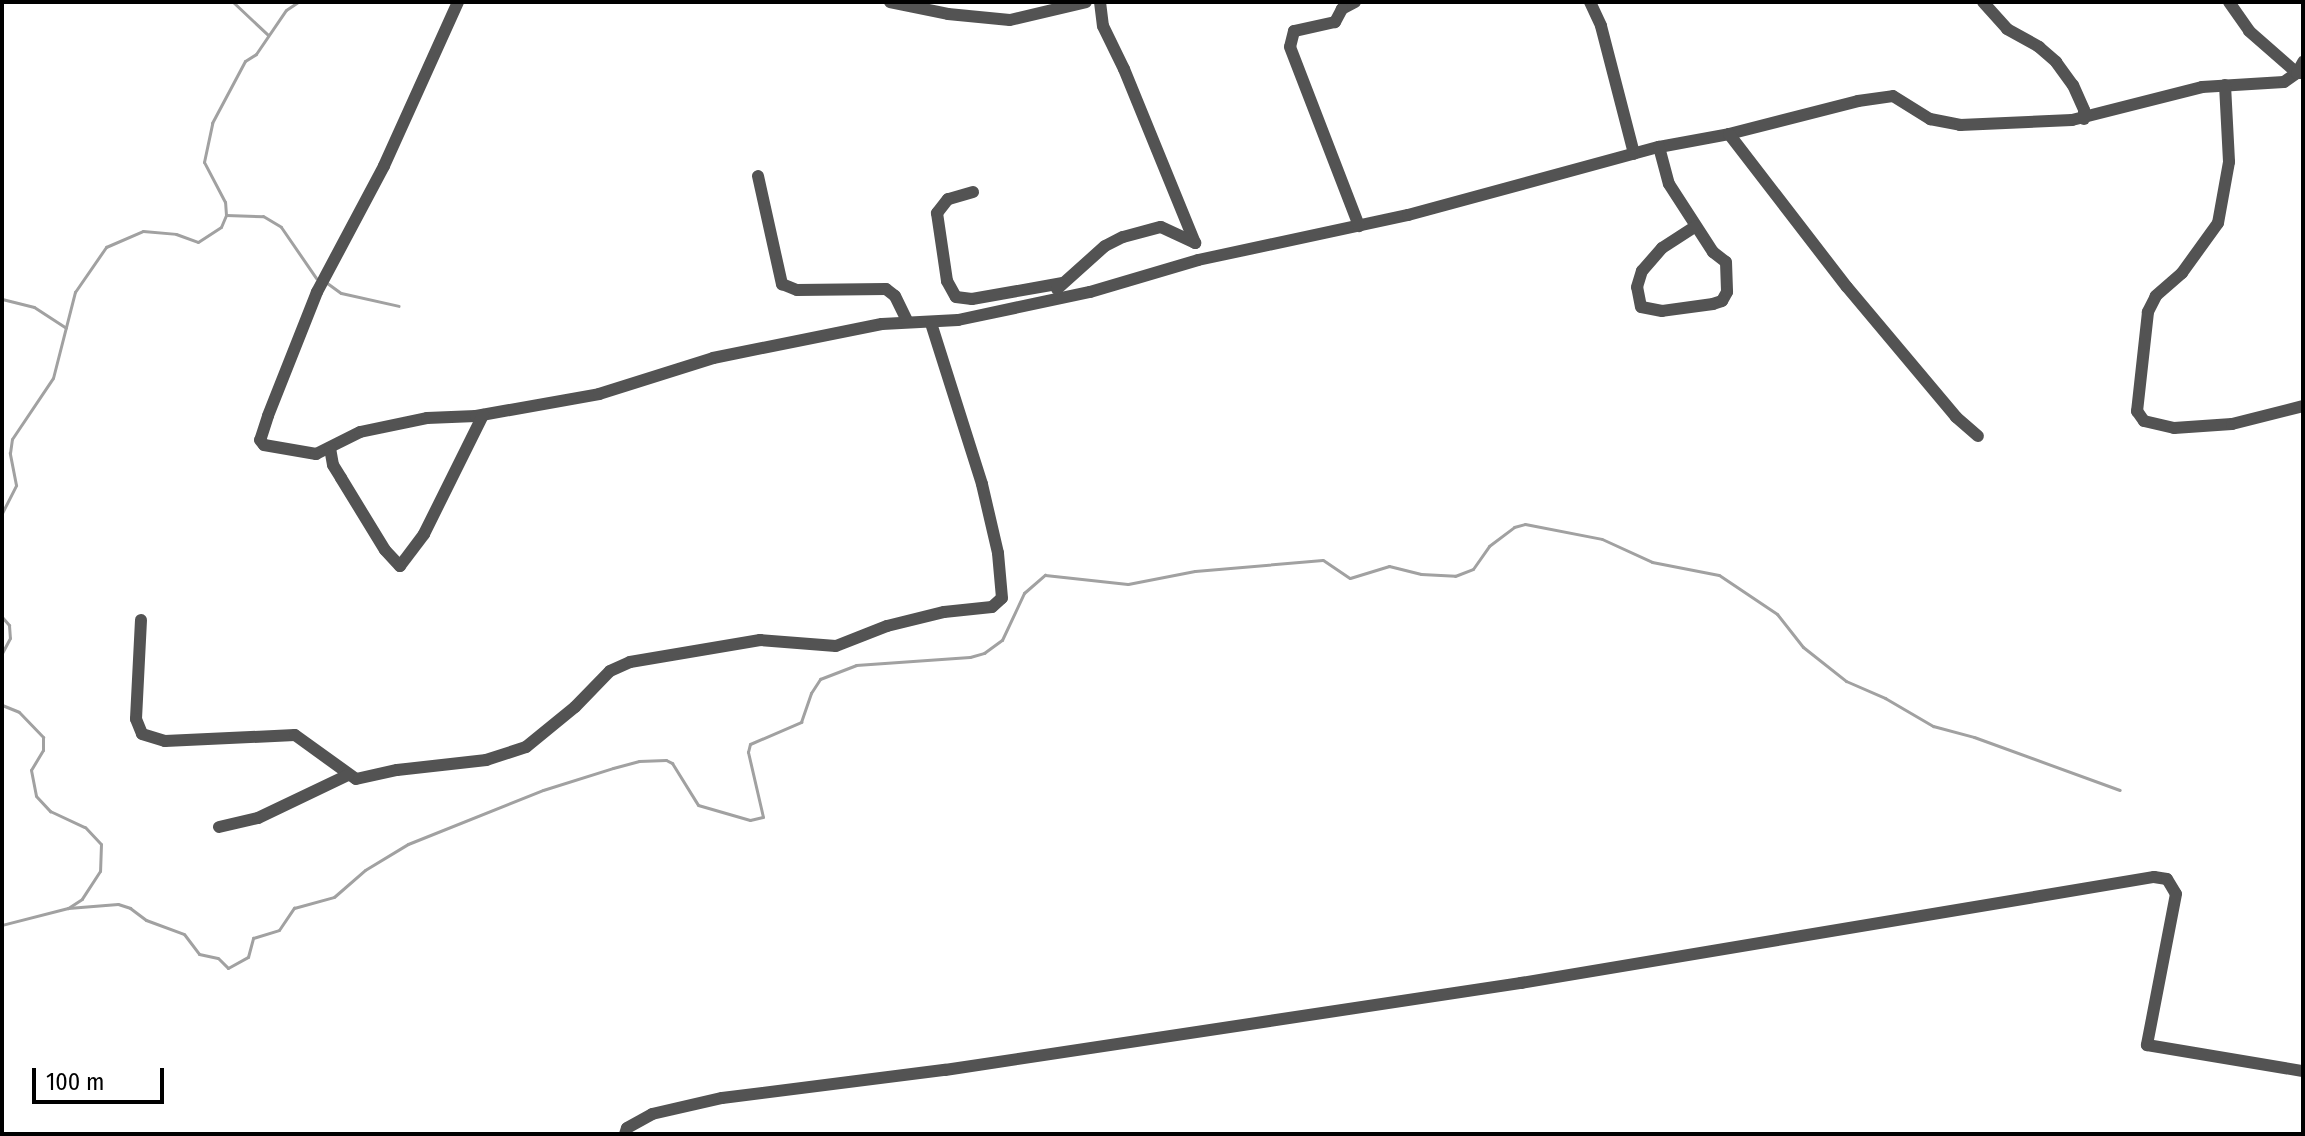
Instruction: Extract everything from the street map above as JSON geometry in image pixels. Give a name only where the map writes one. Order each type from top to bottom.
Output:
[{"type":"street","points":[[458,2],[384,166],[317,292],[260,440],[269,446],[307,455],[330,448],[360,432],[427,418],[483,415],[620,389],[713,358],[907,321],[931,323],[1045,301],[1122,284],[1198,260],[1359,226],[1659,147],[1729,134],[1847,103],[1893,96],[1930,119],[1960,125],[2084,119],[2202,87],[2271,85],[2301,69],[2249,31],[2229,2]]},
{"type":"street","points":[[890,2],[948,14],[1010,20],[1086,2]]},
{"type":"street","points":[[1100,2],[1103,26],[1124,69],[1195,243],[1204,257],[1198,260]]},
{"type":"street","points":[[1355,2],[1342,9],[1335,22],[1294,31],[1290,47],[1359,226]]},
{"type":"street","points":[[1590,2],[1601,26],[1634,154]]},
{"type":"street","points":[[1983,2],[2007,29],[2056,62],[2073,85],[2084,110],[2084,119]]},
{"type":"street","points":[[2225,85],[2229,162],[2218,223],[2182,273],[2156,296],[2148,312],[2137,411],[2144,421],[2174,428],[2232,424],[2303,406]]},
{"type":"street","points":[[1729,134],[1847,287],[1956,417],[1978,436]]},
{"type":"street","points":[[1659,147],[1664,174],[1713,252],[1726,262],[1727,292],[1722,301],[1662,311],[1641,307],[1637,287],[1642,271],[1662,248],[1696,226]]},
{"type":"street","points":[[758,176],[782,284],[797,290],[886,289],[895,296],[907,321]]},
{"type":"street","points":[[973,192],[948,199],[937,213],[947,281],[956,297],[972,299],[1063,283]]},
{"type":"street","points":[[1045,301],[1105,246],[1133,233],[1161,227],[1195,243]]},
{"type":"street","points":[[141,620],[136,719],[142,734],[151,740],[165,741],[295,735],[348,775],[365,779],[397,770],[465,764],[526,747],[575,707],[610,671],[630,662],[760,640],[836,646],[887,626],[1000,603],[998,553],[989,510],[931,323]]},
{"type":"street","points":[[330,448],[333,465],[385,550],[400,566],[424,534],[483,415]]},
{"type":"street","points":[[219,827],[258,818],[348,775]]},
{"type":"street","points":[[625,1134],[627,1128],[652,1114],[722,1098],[945,1070],[1521,983],[2154,877],[2167,879],[2176,894],[2147,1045],[2303,1071]]},
{"type":"waterway","points":[[233,2],[268,35]]},
{"type":"waterway","points":[[2,513],[16,485],[10,453],[12,439],[53,378],[75,292],[106,247],[143,231],[176,234],[198,242],[221,227],[226,215],[225,202],[204,162],[212,123],[245,61],[256,54],[286,10],[298,2]]},
{"type":"waterway","points":[[226,215],[263,216],[281,227],[316,278]]},
{"type":"waterway","points":[[327,283],[341,293],[399,306]]},
{"type":"waterway","points":[[2,299],[34,307],[66,328]]},
{"type":"waterway","points":[[68,908],[118,904],[130,908],[146,920],[184,934],[199,954],[218,958],[228,968],[248,957],[253,938],[279,930],[294,908],[334,897],[365,870],[408,844],[543,790],[613,768],[639,761],[666,760],[672,763],[698,805],[750,820],[763,817],[748,752],[750,744],[801,722],[811,693],[820,679],[856,665],[970,657],[984,653],[1002,640],[1024,593],[1045,575],[1128,584],[1195,571],[1323,560],[1350,578],[1389,566],[1421,574],[1455,576],[1473,569],[1489,546],[1514,527],[1525,524],[1602,539],[1652,562],[1719,575],[1777,614],[1803,647],[1846,681],[1885,698],[1933,726],[1974,737],[2120,790]]},
{"type":"waterway","points":[[2,617],[9,625],[10,638],[2,653]]},
{"type":"waterway","points":[[2,705],[19,712],[43,737],[43,750],[31,770],[36,796],[50,811],[85,827],[101,844],[100,871],[82,899],[68,908],[2,925]]}]
